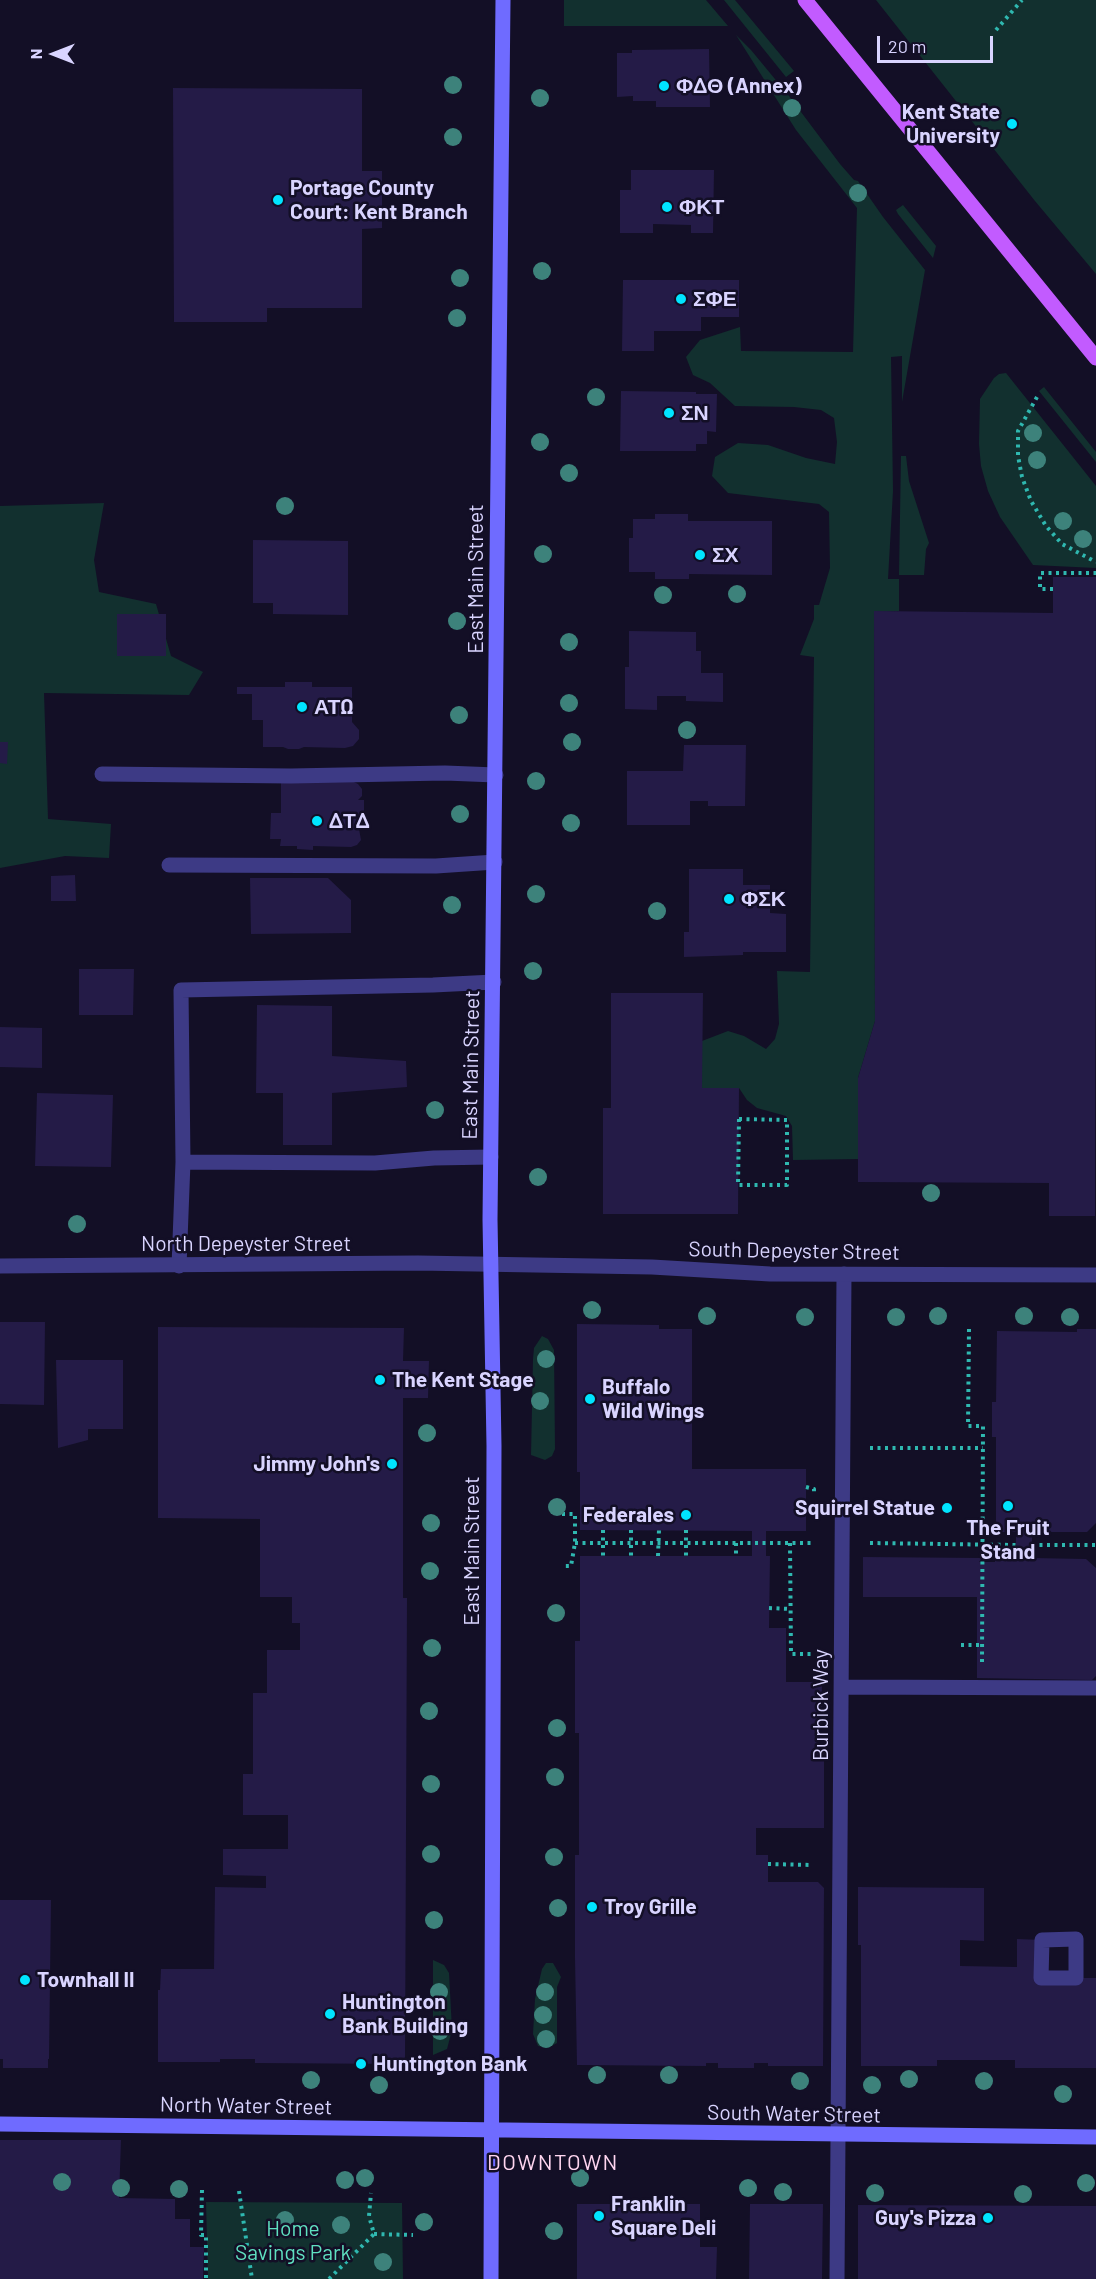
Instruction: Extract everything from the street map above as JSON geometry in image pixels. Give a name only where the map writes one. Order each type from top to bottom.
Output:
[{"type":"main road","name":"East Main Street","points":[[491,2279],[494,1458],[491,1157],[503,0]]},
{"type":"main road","points":[[806,0],[1096,358]]},
{"type":"main road","name":"North Water Street","points":[[0,2124],[491,2131]]},
{"type":"main road","name":"South Water Street","points":[[491,2131],[1096,2137]]},
{"type":"street","points":[[102,774],[291,776],[445,773],[496,775]]},
{"type":"street","points":[[169,865],[436,866],[495,862]]},
{"type":"street","points":[[179,1266],[183,1162],[181,990],[494,982]]},
{"type":"street","points":[[183,1162],[375,1163],[491,1157]]},
{"type":"street","name":"North Depeyster Street","points":[[0,1266],[418,1263],[492,1265]]},
{"type":"street","name":"South Depeyster Street","points":[[492,1265],[652,1268],[752,1273],[1096,1275]]},
{"type":"street","name":"Burbick Way","points":[[837,2279],[844,1274]]},
{"type":"street","points":[[842,1688],[1096,1688]]},
{"type":"path","points":[[996,30],[1022,0]]},
{"type":"path","points":[[1037,397],[1017,431],[1022,477],[1031,501],[1046,526],[1062,544],[1096,562]]},
{"type":"path","points":[[1053,589],[1040,589],[1040,573],[1096,573]]},
{"type":"path","points":[[739,1119],[788,1120],[787,1185],[738,1185],[739,1119]]},
{"type":"path","points":[[969,1329],[968,1426],[983,1426],[982,1669]]},
{"type":"path","points":[[844,1448],[983,1448]]},
{"type":"path","points":[[562,1514],[575,1514],[575,1543],[571,1566],[562,1566]]},
{"type":"path","points":[[603,1530],[603,1556]]},
{"type":"path","points":[[631,1530],[631,1556]]},
{"type":"path","points":[[658,1556],[659,1530]]},
{"type":"path","points":[[686,1530],[686,1556]]},
{"type":"path","points":[[575,1543],[843,1544]]},
{"type":"path","points":[[736,1544],[736,1556]]},
{"type":"path","points":[[790,1544],[791,1654],[842,1654]]},
{"type":"path","points":[[880,1544],[1016,1545]]},
{"type":"path","points":[[1032,1545],[1096,1545]]},
{"type":"path","points":[[769,1608],[790,1609]]},
{"type":"path","points":[[961,1645],[982,1645]]},
{"type":"path","points":[[768,1864],[840,1866]]},
{"type":"path","points":[[202,2190],[201,2235],[206,2235],[206,2279]]},
{"type":"path","points":[[239,2191],[252,2279]]},
{"type":"path","points":[[371,2193],[369,2216],[375,2234]]},
{"type":"path","points":[[329,2279],[375,2234],[413,2235]]},
{"type":"green space","points":[[564,0],[706,0],[728,26],[564,26]]},
{"type":"green space","points":[[724,0],[735,0],[794,71],[786,77]]},
{"type":"green space","name":"Kent State University","points":[[876,0],[1096,0],[1096,274],[1035,201]]},
{"type":"green space","points":[[736,35],[789,96],[840,164],[854,180],[858,181],[925,270],[902,402],[902,356],[891,357],[893,491],[888,579],[899,579],[899,611],[874,612],[875,1021],[858,1078],[858,1159],[793,1160],[792,1126],[786,1116],[757,1108],[747,1100],[739,1088],[702,1088],[702,1041],[728,1031],[744,1036],[766,1049],[775,1039],[779,1024],[777,971],[810,972],[814,657],[800,655],[814,619],[814,605],[819,605],[830,568],[829,512],[819,504],[728,493],[712,476],[715,457],[738,443],[768,445],[806,458],[835,464],[837,442],[834,418],[821,410],[735,406],[710,383],[693,375],[686,357],[700,340],[740,327],[741,351],[853,352],[857,208],[796,130]]},
{"type":"green space","points":[[903,205],[936,246],[933,258],[898,214],[896,210]]},
{"type":"green space","points":[[1006,373],[1096,486],[1096,568],[1033,565],[1000,517],[988,491],[981,466],[979,444],[980,399],[994,378]]},
{"type":"green space","points":[[1044,387],[1096,452],[1096,462],[1039,391]]},
{"type":"green space","points":[[901,456],[906,456],[909,481],[929,543],[926,549],[924,575],[899,575]]},
{"type":"green space","points":[[104,503],[94,560],[99,592],[156,604],[171,656],[203,672],[189,695],[44,693],[48,819],[111,824],[109,858],[65,856],[0,868],[0,506]]},
{"type":"green space","points":[[542,1336],[548,1339],[554,1350],[555,1449],[552,1456],[545,1460],[531,1455],[534,1348]]},
{"type":"green space","points":[[433,1960],[444,1965],[449,1973],[452,2030],[447,2049],[433,2055]]},
{"type":"green space","points":[[546,1963],[553,1963],[561,1977],[557,1987],[557,2043],[548,2048],[538,2046],[533,2034],[535,1999],[542,1969]]},
{"type":"green space","name":"Home Savings Park","points":[[206,2202],[402,2203],[403,2279],[208,2279]]},
{"type":"building","name":"ΦΔΘ (Annex)","points":[[709,49],[710,107],[656,107],[656,101],[633,101],[633,96],[617,97],[617,53],[632,53],[632,50]]},
{"type":"building","name":"Portage County Court: Kent Branch","points":[[173,88],[362,89],[362,171],[382,171],[382,228],[362,229],[362,308],[267,308],[267,322],[174,322]]},
{"type":"building","name":"ΦΚΤ","points":[[631,170],[714,170],[713,233],[691,233],[691,225],[653,224],[653,233],[620,233],[620,190],[631,190]]},
{"type":"building","name":"ΣΦΕ","points":[[623,280],[739,280],[739,317],[701,317],[701,331],[654,331],[654,351],[622,351]]},
{"type":"building","name":"ΣΝ","points":[[621,391],[717,394],[716,432],[707,431],[707,444],[696,444],[696,451],[620,451]]},
{"type":"building","name":"ΣΧ","points":[[655,514],[688,514],[688,521],[772,521],[772,575],[689,574],[689,579],[655,579],[655,572],[629,572],[629,538],[633,538],[633,519],[655,519]]},
{"type":"building","points":[[253,540],[348,541],[348,615],[273,614],[273,603],[253,603]]},
{"type":"building","points":[[1053,577],[1096,577],[1095,1216],[1049,1216],[1049,1183],[858,1182],[858,1078],[875,1021],[874,611],[1053,613]]},
{"type":"building","points":[[117,614],[166,614],[166,656],[117,656]]},
{"type":"building","points":[[629,631],[696,632],[696,651],[701,651],[701,673],[723,673],[723,702],[686,701],[686,696],[657,696],[657,710],[625,709],[625,667],[629,667]]},
{"type":"building","name":"ΑΤΩ","points":[[285,682],[312,682],[312,687],[352,687],[352,722],[359,730],[359,739],[353,746],[345,748],[263,747],[263,720],[252,720],[252,694],[237,694],[237,687],[285,687]]},
{"type":"building","points":[[0,742],[8,742],[7,764],[0,763]]},
{"type":"building","points":[[684,745],[746,745],[745,806],[708,806],[708,801],[690,801],[690,825],[627,825],[627,771],[683,771]]},
{"type":"building","name":"ΔΤΔ","points":[[281,781],[352,781],[358,784],[362,789],[362,796],[358,800],[364,800],[364,829],[359,829],[361,840],[357,845],[351,847],[313,846],[313,850],[297,849],[297,846],[280,846],[281,839],[270,839],[271,813],[281,813]]},
{"type":"building","name":"ΦΣΚ","points":[[689,869],[743,869],[743,885],[770,885],[770,913],[786,914],[786,952],[743,952],[743,955],[684,957],[684,932],[689,932]]},
{"type":"building","points":[[75,875],[76,901],[51,901],[51,876]]},
{"type":"building","points":[[250,878],[328,878],[351,900],[351,933],[251,934]]},
{"type":"building","points":[[79,969],[134,969],[133,1015],[79,1015]]},
{"type":"building","points":[[611,993],[703,993],[702,1088],[739,1088],[738,1214],[603,1214],[603,1108],[611,1108]]},
{"type":"building","points":[[257,1005],[332,1006],[332,1056],[406,1061],[407,1087],[332,1093],[332,1145],[283,1145],[283,1093],[256,1093]]},
{"type":"building","points":[[0,1027],[42,1028],[42,1068],[0,1067]]},
{"type":"building","points":[[37,1093],[113,1095],[111,1167],[35,1166]]},
{"type":"building","points":[[0,1322],[45,1322],[44,1405],[0,1404]]},
{"type":"building","points":[[577,1324],[659,1325],[659,1329],[692,1329],[692,1469],[806,1469],[806,1531],[766,1531],[766,1556],[770,1556],[769,1628],[786,1628],[786,1682],[822,1682],[824,1828],[756,1828],[756,1855],[768,1855],[768,1882],[818,1882],[824,1888],[823,2066],[768,2066],[768,2063],[754,2063],[754,2068],[718,2068],[718,2063],[706,2063],[706,2066],[577,2065],[575,1855],[579,1855],[579,1733],[575,1733],[575,1641],[580,1641],[580,1556],[752,1556],[752,1531],[580,1530],[580,1472],[577,1472]]},
{"type":"building","points":[[158,1327],[404,1328],[403,1361],[429,1361],[428,1398],[403,1398],[403,1598],[407,1598],[405,2064],[255,2063],[255,2059],[220,2059],[220,2062],[158,2062],[158,1990],[160,1990],[161,1969],[214,1969],[215,1887],[266,1888],[266,1876],[223,1875],[223,1849],[288,1849],[288,1815],[243,1815],[243,1774],[253,1774],[253,1693],[267,1693],[267,1650],[300,1650],[300,1623],[292,1623],[292,1597],[260,1597],[260,1519],[158,1518]]},
{"type":"building","points":[[1077,1329],[1096,1329],[1096,1523],[1087,1532],[1032,1532],[1032,1558],[1086,1559],[1096,1568],[1096,1676],[1092,1680],[977,1678],[977,1597],[863,1597],[863,1557],[982,1558],[979,1562],[995,1562],[995,1558],[1016,1558],[1016,1532],[996,1532],[996,1437],[992,1437],[992,1402],[996,1402],[997,1331],[1077,1332]]},
{"type":"building","points":[[56,1360],[123,1360],[123,1429],[88,1429],[88,1440],[58,1448]]},
{"type":"building","points":[[858,1887],[984,1888],[984,1941],[960,1940],[960,1966],[1017,1967],[1017,1939],[1042,1940],[1041,1978],[1096,1978],[1096,2068],[1015,2068],[1015,2060],[937,2060],[937,2066],[861,2066],[861,1945],[858,1945]]},
{"type":"building","name":"Townhall II","points":[[0,1900],[51,1900],[48,2068],[3,2068],[3,2059],[0,2059]]},
{"type":"building","points":[[0,2140],[121,2140],[119,2198],[175,2199],[175,2219],[190,2219],[190,2247],[204,2247],[203,2279],[0,2279]]},
{"type":"building","points":[[577,2204],[700,2204],[700,2247],[717,2247],[716,2279],[577,2279]]},
{"type":"building","points":[[750,2204],[823,2204],[822,2279],[749,2279]]},
{"type":"building","points":[[858,2205],[1096,2206],[1096,2279],[858,2279]]},
{"type":"place","name":"ΦΔΘ (Annex)","points":[[664,86]]},
{"type":"place","name":"Kent State University","points":[[1012,124]]},
{"type":"place","name":"Portage County Court: Kent Branch","points":[[278,200]]},
{"type":"place","name":"ΦΚΤ","points":[[667,207]]},
{"type":"place","name":"ΣΦΕ","points":[[681,299]]},
{"type":"place","name":"ΣΝ","points":[[669,413]]},
{"type":"place","name":"ΣΧ","points":[[700,555]]},
{"type":"place","name":"ΑΤΩ","points":[[302,707]]},
{"type":"place","name":"ΔΤΔ","points":[[317,821]]},
{"type":"place","name":"ΦΣΚ","points":[[729,899]]},
{"type":"place","name":"The Kent Stage","points":[[380,1380]]},
{"type":"place","name":"Buffalo Wild Wings","points":[[590,1399]]},
{"type":"place","name":"Jimmy John's","points":[[392,1464]]},
{"type":"place","name":"The Fruit Stand","points":[[1008,1506]]},
{"type":"place","name":"Squirrel Statue","points":[[947,1508]]},
{"type":"place","name":"Federales","points":[[686,1515]]},
{"type":"place","name":"Troy Grille","points":[[592,1907]]},
{"type":"place","name":"Townhall II","points":[[25,1980]]},
{"type":"place","name":"Huntington Bank Building","points":[[330,2014]]},
{"type":"place","name":"Huntington Bank","points":[[361,2064]]},
{"type":"place","name":"Franklin Square Deli","points":[[599,2216]]},
{"type":"place","name":"Guy's Pizza","points":[[988,2218]]},
{"type":"district","name":"DOWNTOWN","points":[[553,2163]]}]
